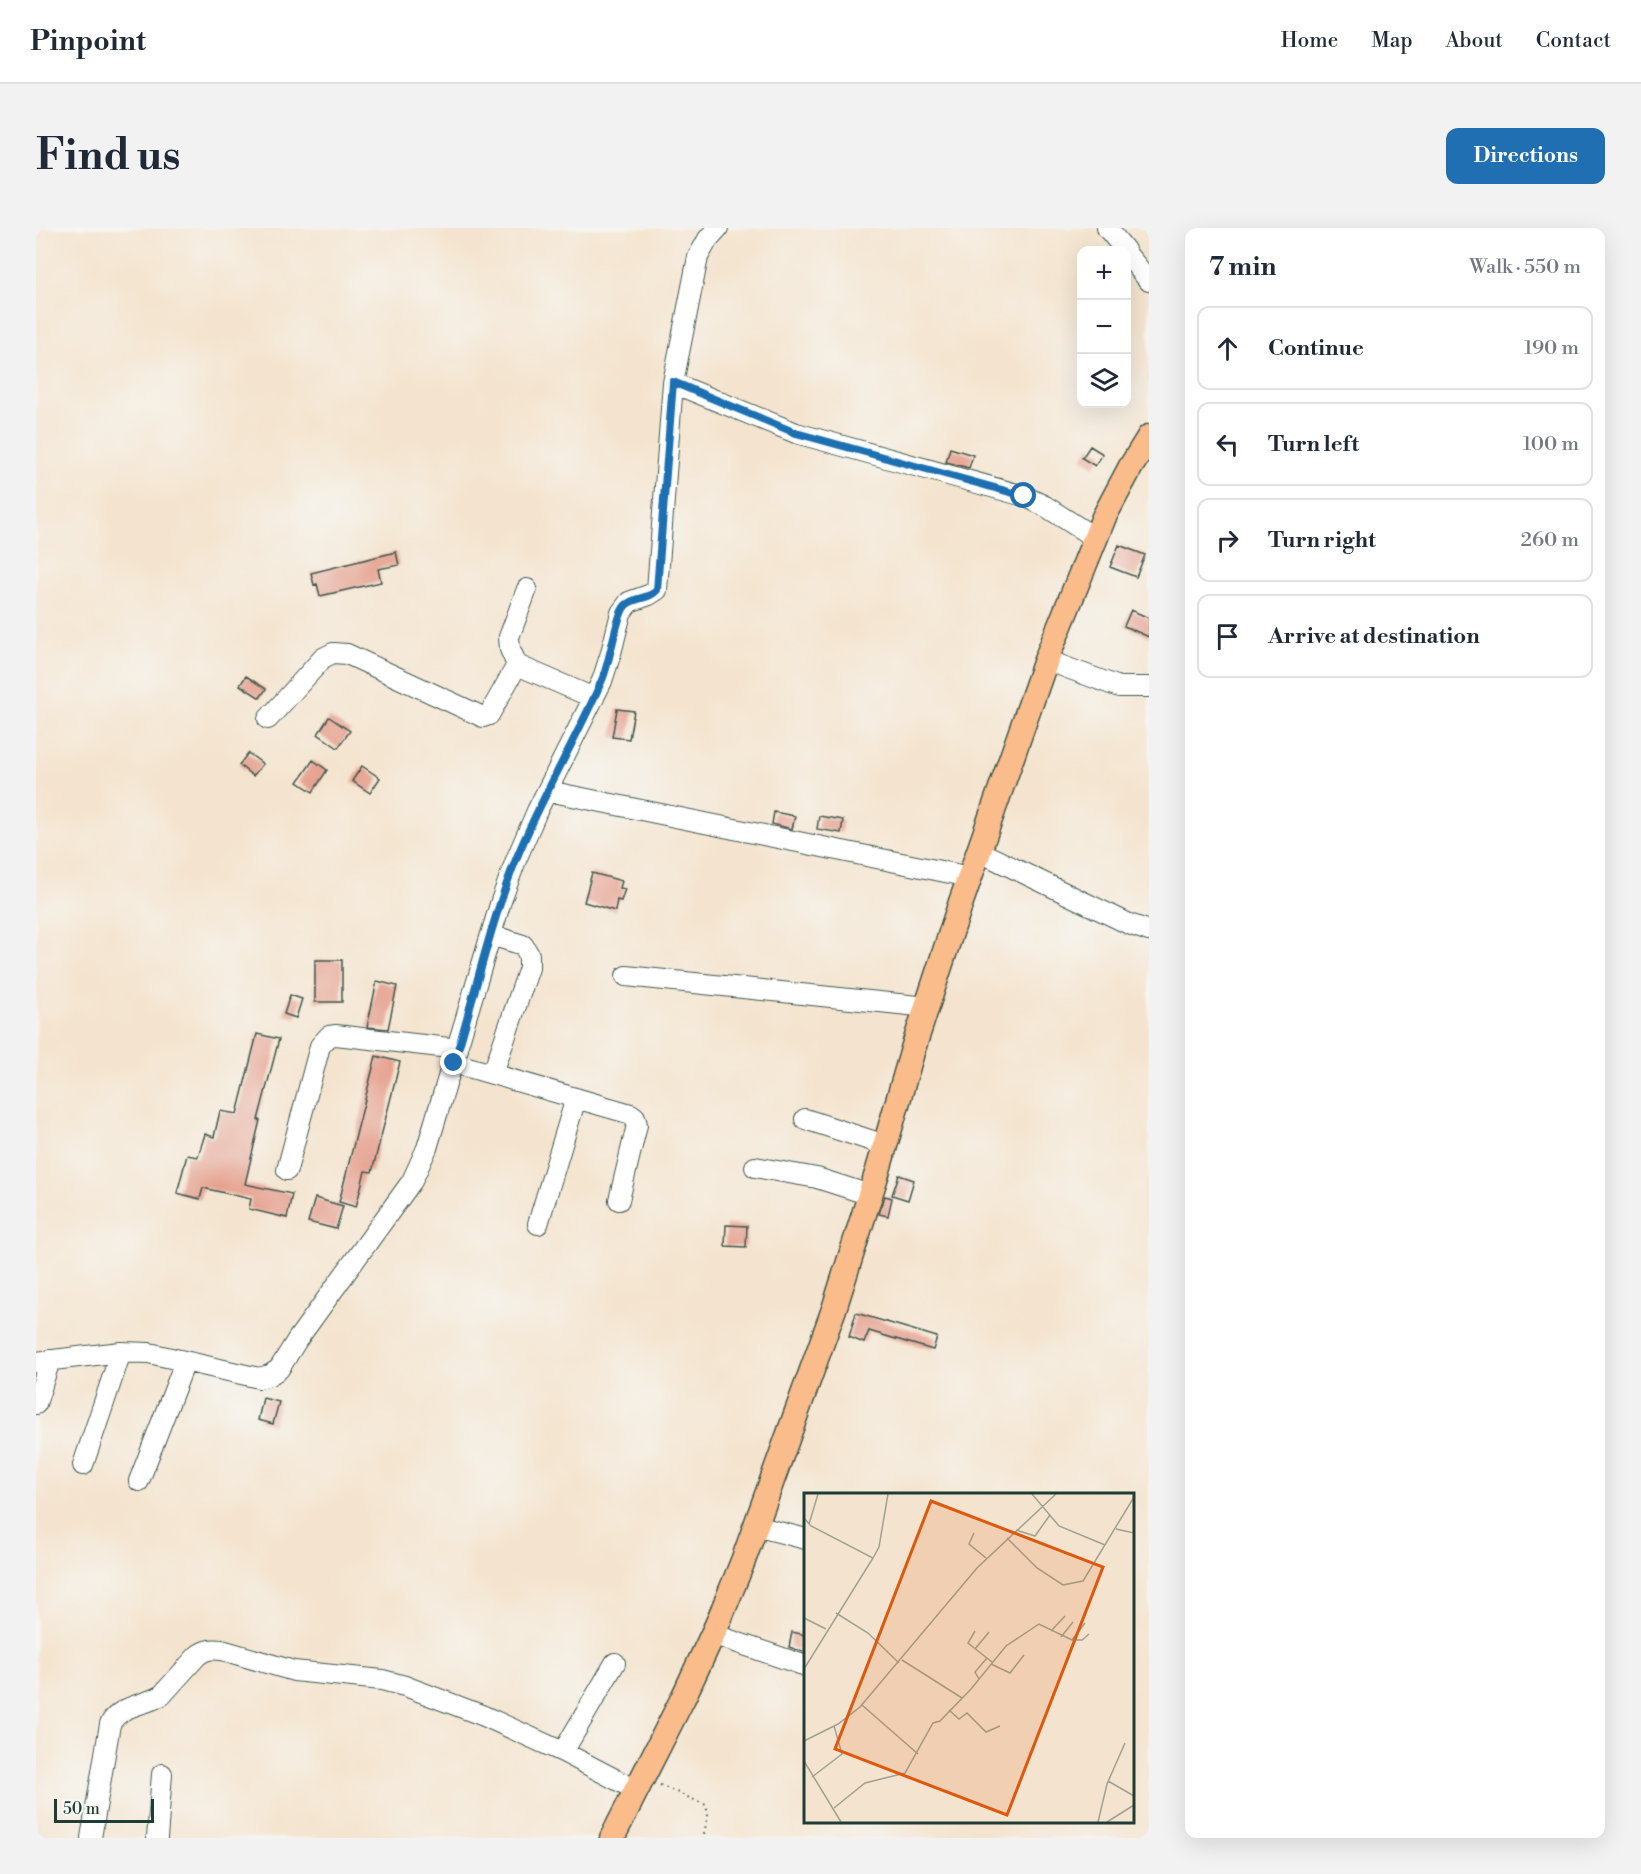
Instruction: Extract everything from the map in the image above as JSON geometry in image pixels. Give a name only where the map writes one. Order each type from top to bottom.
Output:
[{"type":"main road","points":[[612,1838],[712,1634],[755,1526],[834,1310],[913,1049],[978,851],[1046,660],[1095,538],[1130,468],[1149,437]]},
{"type":"street","points":[[36,1404],[43,1361],[121,1352],[149,1353],[259,1378],[270,1376],[279,1369],[297,1340],[412,1181],[427,1148],[516,860],[537,811],[606,670],[624,607],[657,590],[673,382],[698,257],[708,238],[718,228]]},
{"type":"street","points":[[1107,228],[1121,246]]},
{"type":"street","points":[[1131,258],[1149,281]]},
{"type":"street","points":[[673,382],[796,433],[1024,496],[1045,506],[1095,538]]},
{"type":"street","points":[[527,589],[509,637],[510,649],[517,665],[594,698]]},
{"type":"street","points":[[268,719],[323,658],[333,653],[346,654],[483,717],[489,715],[517,665]]},
{"type":"street","points":[[1046,660],[1119,687],[1149,687]]},
{"type":"street","points":[[548,791],[970,877]]},
{"type":"street","points":[[978,851],[1129,924],[1149,931]]},
{"type":"street","points":[[491,935],[523,945],[528,955],[529,968],[493,1073]]},
{"type":"street","points":[[626,976],[928,1007]]},
{"type":"street","points":[[287,1170],[320,1046],[329,1036],[336,1035],[456,1056],[493,1073],[631,1114],[635,1117],[637,1125],[619,1200]]},
{"type":"street","points":[[538,1224],[576,1098]]},
{"type":"street","points":[[805,1119],[885,1145]]},
{"type":"street","points":[[755,1167],[817,1178],[870,1195]]},
{"type":"street","points":[[83,1465],[121,1352]]},
{"type":"street","points":[[140,1481],[185,1362]]},
{"type":"street","points":[[755,1526],[804,1538]]},
{"type":"street","points":[[712,1634],[804,1665]]},
{"type":"street","points":[[91,1838],[113,1717],[123,1709],[155,1700],[197,1656],[203,1651],[212,1649],[294,1671],[393,1683],[484,1716],[562,1752],[640,1784]]},
{"type":"street","points":[[562,1752],[615,1663]]},
{"type":"street","points":[[157,1838],[162,1774]]},
{"type":"path","points":[[640,1784],[705,1805],[708,1815],[703,1838]]},
{"type":"building","points":[[1090,446],[1103,454],[1095,466],[1082,458]]},
{"type":"building","points":[[950,448],[973,455],[969,468],[946,462]]},
{"type":"building","points":[[1119,545],[1145,555],[1136,577],[1110,567]]},
{"type":"building","points":[[396,552],[399,565],[378,569],[381,582],[320,596],[317,584],[314,585],[311,573]]},
{"type":"building","points":[[1131,610],[1149,618],[1149,637],[1124,626]]},
{"type":"building","points":[[246,676],[266,689],[260,698],[240,685]]},
{"type":"building","points":[[617,709],[634,711],[629,739],[612,737]]},
{"type":"building","points":[[329,717],[350,731],[338,748],[318,734]]},
{"type":"building","points":[[248,753],[263,764],[253,776],[239,765]]},
{"type":"building","points":[[313,760],[327,770],[313,792],[298,782]]},
{"type":"building","points":[[362,766],[380,778],[370,793],[352,781]]},
{"type":"building","points":[[774,812],[795,816],[792,829],[772,824]]},
{"type":"building","points":[[819,816],[843,820],[841,833],[817,829]]},
{"type":"building","points":[[592,873],[622,881],[620,888],[625,889],[621,901],[617,900],[615,911],[584,902]]},
{"type":"building","points":[[315,960],[342,960],[342,1002],[315,1002]]},
{"type":"building","points":[[377,981],[397,986],[388,1029],[367,1027]]},
{"type":"building","points":[[290,995],[302,999],[296,1018],[284,1014]]},
{"type":"building","points":[[257,1034],[279,1039],[258,1120],[260,1120],[245,1184],[292,1194],[287,1218],[249,1209],[251,1199],[203,1188],[200,1199],[177,1193],[187,1155],[198,1157],[205,1134],[214,1137],[220,1111],[237,1114]]},
{"type":"building","points":[[376,1056],[400,1062],[372,1172],[365,1171],[356,1207],[339,1202]]},
{"type":"building","points":[[899,1175],[914,1180],[908,1200],[892,1195]]},
{"type":"building","points":[[885,1196],[892,1198],[888,1216],[879,1214]]},
{"type":"building","points":[[315,1198],[343,1206],[336,1229],[308,1222]]},
{"type":"building","points":[[726,1225],[747,1226],[746,1247],[725,1246]]},
{"type":"building","points":[[856,1313],[937,1337],[933,1350],[869,1331],[864,1343],[849,1337]]},
{"type":"building","points":[[263,1398],[279,1402],[273,1424],[258,1420]]},
{"type":"building","points":[[792,1632],[804,1635],[804,1652],[789,1647]]},
{"type":"route","points":[[454,1063],[501,901],[516,860],[537,811],[602,681],[621,613],[629,602],[650,595],[657,590],[673,382],[796,433],[1024,496]]}]
